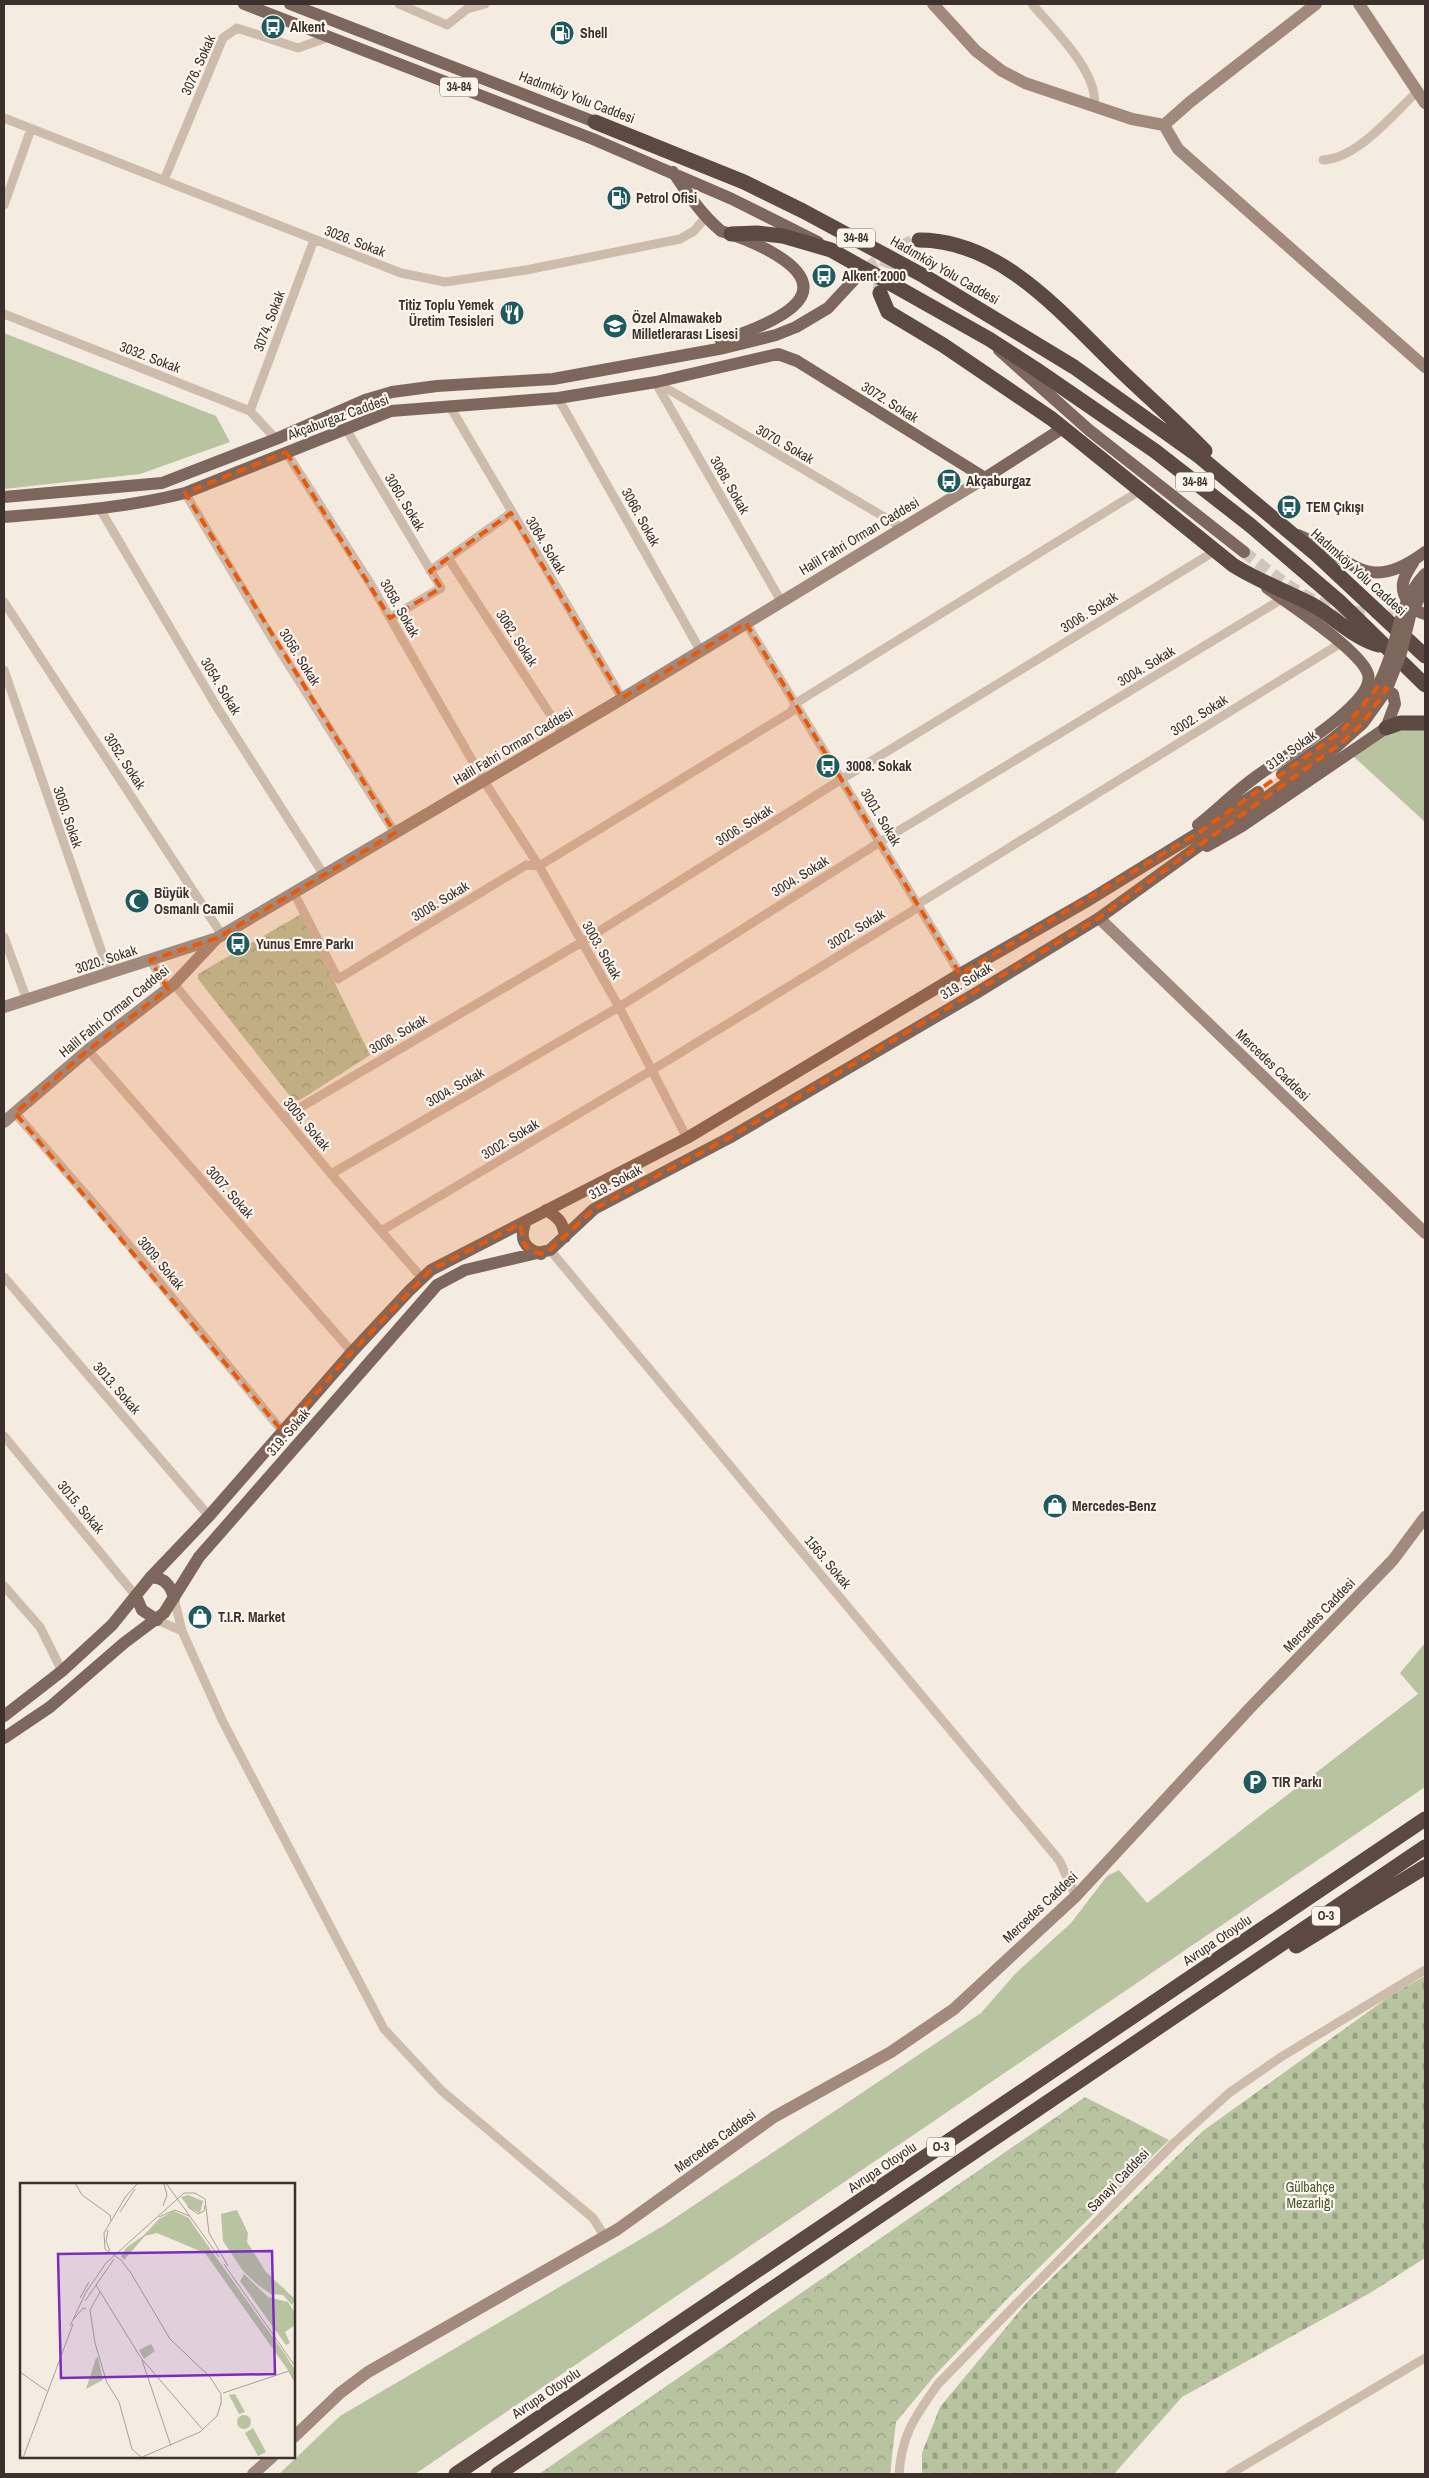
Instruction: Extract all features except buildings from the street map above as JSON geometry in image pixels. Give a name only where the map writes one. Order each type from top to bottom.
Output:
[{"type":"highway","name":"Hadımköy Yolu Caddesi","points":[[595,122],[744,182],[924,276],[1074,367],[1178,440],[1290,532],[1374,607],[1425,656]]},
{"type":"highway","points":[[731,234],[757,233],[784,236],[831,250]]},
{"type":"highway","points":[[919,240],[937,240],[965,248],[998,263],[1037,290],[1187,432],[1213,459],[1229,482]]},
{"type":"highway","name":"34-84","points":[[831,250],[883,287],[989,339],[1093,407],[1155,451],[1250,525],[1341,603],[1425,685]]},
{"type":"highway","points":[[883,287],[888,312],[943,345],[1063,428],[1215,551],[1251,577],[1313,605],[1364,639],[1386,646]]},
{"type":"highway","points":[[1386,728],[1406,722],[1425,723]]},
{"type":"highway","name":"Avrupa Otoyolu","points":[[456,2474],[649,2341],[884,2186],[1425,1819]]},
{"type":"highway","name":"O-3","points":[[498,2474],[1425,1847]]},
{"type":"highway","points":[[1256,1963],[1290,1950],[1425,1867]]},
{"type":"main road","name":"34-84","points":[[244,4],[593,139],[672,172],[732,199],[831,250]]},
{"type":"main road","name":"Hadımköy Yolu Caddesi","points":[[290,4],[595,122]]},
{"type":"main road","points":[[672,172],[706,217],[721,230],[793,265],[803,279],[804,291],[792,307],[770,320],[734,337],[681,355]]},
{"type":"main road","points":[[681,355],[724,348],[796,328],[828,308],[853,281]]},
{"type":"main road","points":[[989,339],[1014,366],[1089,430],[1244,552]]},
{"type":"main road","name":"Akçaburgaz Caddesi","points":[[4,517],[100,509],[154,501],[185,493],[392,411],[449,405],[558,398],[656,382],[778,354]]},
{"type":"main road","name":"3072. Sokak","points":[[778,354],[797,361],[985,478]]},
{"type":"main road","name":"Akçaburgaz Caddesi","points":[[4,498],[162,483],[276,439],[365,400],[392,392],[437,386],[553,379],[681,355]]},
{"type":"main road","points":[[553,379],[558,398]]},
{"type":"main road","name":"Halil Fahri Orman Caddesi","points":[[985,478],[1063,428]]},
{"type":"main road","points":[[1290,532],[1310,540],[1364,571],[1385,572],[1397,570],[1420,555]]},
{"type":"main road","points":[[1420,555],[1403,584],[1404,594],[1415,610],[1425,614]]},
{"type":"main road","points":[[1332,744],[1354,720],[1380,684],[1388,664],[1403,608],[1425,574]]},
{"type":"main road","points":[[1163,854],[1256,776],[1330,727],[1350,708],[1367,686],[1369,676],[1363,664],[1341,644],[1251,577]]},
{"type":"main road","points":[[1332,744],[1363,723],[1386,691],[1400,653],[1410,616],[1425,587]]},
{"type":"main road","points":[[1189,854],[1219,842],[1386,728],[1395,704],[1392,694],[1384,686],[1375,684],[1367,686]]},
{"type":"main road","name":"319. Sokak","points":[[4,1716],[62,1671],[112,1625],[150,1578],[209,1516],[352,1352],[431,1270],[688,1138],[960,974],[1089,900],[1201,831],[1332,744]]},
{"type":"main road","name":"319. Sokak","points":[[4,1738],[50,1707],[124,1643],[157,1620],[174,1598],[199,1557],[437,1285],[465,1270],[545,1252],[565,1237],[594,1209],[729,1138],[978,992],[1099,918],[1189,854],[1332,744]]},
{"type":"main road","points":[[546,1210],[558,1217],[563,1224],[565,1237]]},
{"type":"main road","points":[[526,1221],[522,1232],[524,1244],[530,1250],[545,1252]]},
{"type":"main road","points":[[150,1578],[165,1581],[171,1588],[174,1598]]},
{"type":"main road","points":[[136,1596],[142,1610],[157,1620]]},
{"type":"street","points":[[399,4],[447,25],[466,9],[485,4]]},
{"type":"street","points":[[933,4],[976,51],[1002,71],[1024,83],[1132,119],[1164,125],[1178,149],[1425,367]]},
{"type":"street","points":[[1032,4],[1076,58],[1092,82],[1095,92],[1094,107]]},
{"type":"street","points":[[1164,125],[1190,102],[1316,4]]},
{"type":"street","points":[[1359,4],[1425,103]]},
{"type":"street","name":"3076. Sokak","points":[[164,180],[223,38],[237,28],[298,48],[329,37]]},
{"type":"street","points":[[1323,160],[1340,158],[1356,148],[1416,92]]},
{"type":"street","name":"3026. Sokak","points":[[4,118],[401,273],[445,282],[526,270],[680,238],[694,231],[706,217]]},
{"type":"street","points":[[4,205],[31,129]]},
{"type":"street","name":"3074. Sokak","points":[[250,411],[314,240]]},
{"type":"street","name":"3032. Sokak","points":[[4,314],[250,411],[276,439]]},
{"type":"street","name":"3070. Sokak","points":[[656,382],[901,527]]},
{"type":"street","name":"3068. Sokak","points":[[656,382],[781,601]]},
{"type":"street","name":"3066. Sokak","points":[[558,398],[700,650]]},
{"type":"street","name":"3064. Sokak","points":[[449,405],[511,513],[622,698]]},
{"type":"street","name":"3060. Sokak","points":[[346,429],[441,588],[390,618]]},
{"type":"street","name":"3058. Sokak","points":[[286,452],[390,618],[484,781]]},
{"type":"street","name":"Halil Fahri Orman Caddesi","points":[[4,1122],[88,1050],[171,987],[219,937],[563,734],[901,527],[985,478]]},
{"type":"street","name":"3008. Sokak","points":[[294,893],[338,979],[526,865],[539,866],[791,712],[796,703],[1141,490]]},
{"type":"street","name":"3056. Sokak","points":[[185,493],[275,643],[395,833]]},
{"type":"street","name":"3054. Sokak","points":[[100,509],[215,704],[324,875]]},
{"type":"street","points":[[430,571],[511,513]]},
{"type":"street","name":"3006. Sokak","points":[[284,1117],[582,942],[842,779],[1215,551]]},
{"type":"street","name":"3062. Sokak","points":[[448,558],[563,734]]},
{"type":"street","name":"3004. Sokak","points":[[332,1174],[619,1007],[880,842],[1282,599]]},
{"type":"street","name":"3052. Sokak","points":[[4,602],[219,937]]},
{"type":"street","name":"3001. Sokak","points":[[746,623],[960,974]]},
{"type":"street","name":"3002. Sokak","points":[[381,1231],[652,1070],[914,910],[918,904],[1341,644]]},
{"type":"street","name":"3050. Sokak","points":[[4,670],[109,973]]},
{"type":"street","name":"3003. Sokak","points":[[484,781],[539,866],[619,1007],[688,1138]]},
{"type":"street","name":"Mercedes Caddesi","points":[[1099,918],[1425,1233]]},
{"type":"street","name":"3020. Sokak","points":[[4,1007],[219,937]]},
{"type":"street","points":[[4,938],[27,1000]]},
{"type":"street","name":"3005. Sokak","points":[[150,960],[171,987],[422,1278]]},
{"type":"street","name":"3007. Sokak","points":[[88,1050],[352,1352]]},
{"type":"street","name":"3009. Sokak","points":[[15,1113],[113,1226],[283,1432]]},
{"type":"street","name":"1563. Sokak","points":[[545,1252],[1059,1860],[1076,1896]]},
{"type":"street","name":"3013. Sokak","points":[[4,1277],[209,1516]]},
{"type":"street","name":"3015. Sokak","points":[[4,1436],[136,1596]]},
{"type":"street","name":"Mercedes Caddesi","points":[[295,2436],[340,2393],[368,2372],[605,2237],[641,2214],[774,2117],[891,2052],[954,2009],[1076,1896],[1250,1708],[1393,1560],[1425,1516]]},
{"type":"street","points":[[4,1586],[40,1627],[62,1671]]},
{"type":"street","points":[[174,1598],[182,1631],[223,1722],[384,2029],[442,2091],[593,2218],[605,2237]]},
{"type":"street","points":[[157,1620],[182,1631]]},
{"type":"street","name":"Sanayi Caddesi","points":[[899,2474],[901,2451],[913,2419],[938,2384],[1200,2117],[1254,2074],[1425,1970]]},
{"type":"street","points":[[1230,2474],[1425,2358]]},
{"type":"street","points":[[253,2474],[271,2458]]},
{"type":"highlighted area","points":[[286,452],[390,618],[441,588],[430,571],[511,513],[622,698],[746,623],[960,974],[1201,831],[1342,731],[1379,685],[1387,689],[1363,723],[1344,741],[1099,918],[729,1138],[594,1209],[550,1250],[541,1254],[529,1250],[524,1244],[520,1224],[431,1270],[352,1352],[283,1432],[15,1113],[88,1050],[168,989],[150,960],[217,938],[395,833],[185,493]]},
{"type":"green space","points":[[4,333],[216,416],[230,442],[140,474],[4,489]]},
{"type":"green space","points":[[1399,729],[1425,730],[1425,822],[1353,756],[1386,734]]},
{"type":"green space","points":[[301,914],[370,1055],[300,1100],[293,1100],[198,979],[198,974]]},
{"type":"green space","points":[[1425,1643],[1425,1787],[415,2474],[279,2474],[340,2416],[663,2226],[981,2013],[1015,1974],[1071,1923],[1107,1876],[1119,1870],[1147,1903],[1418,1694],[1400,1673]]},
{"type":"green space","name":"Gülbahçe Mezarlığı","points":[[1425,1976],[1425,2258],[1370,2293],[1182,2397],[1114,2474],[922,2474],[922,2453],[940,2407],[1028,2301],[1203,2131],[1390,1996]]},
{"type":"green space","points":[[1085,2097],[1169,2140],[1010,2296],[936,2374],[896,2422],[890,2474],[539,2474]]},
{"type":"tunnel","points":[[880,290],[887,264],[895,252],[919,240]]},
{"type":"tunnel","points":[[853,281],[874,263],[893,252]]},
{"type":"tunnel","points":[[1244,552],[1298,592],[1328,607],[1344,611],[1367,612],[1388,610],[1414,604]]},
{"type":"place","name":"Alkent","points":[[273,27]]},
{"type":"place","name":"Shell","points":[[562,33]]},
{"type":"place","name":"Petrol Ofisi","points":[[619,198]]},
{"type":"place","name":"Alkent 2000","points":[[824,276]]},
{"type":"place","name":"Titiz Toplu Yemek Üretim Tesisleri","points":[[512,313]]},
{"type":"place","name":"Özel Almawakeb Milletlerarası Lisesi","points":[[615,326]]},
{"type":"place","name":"Akçaburgaz","points":[[949,481]]},
{"type":"place","name":"TEM Çıkışı","points":[[1289,507]]},
{"type":"place","name":"3008. Sokak","points":[[828,766]]},
{"type":"place","name":"Büyük Osmanlı Camii","points":[[137,901]]},
{"type":"place","name":"Yunus Emre Parkı","points":[[238,944]]},
{"type":"place","name":"Mercedes-Benz","points":[[1055,1506]]},
{"type":"place","name":"T.I.R. Market","points":[[200,1617]]},
{"type":"place","name":"TIR Parkı","points":[[1255,1782]]}]
